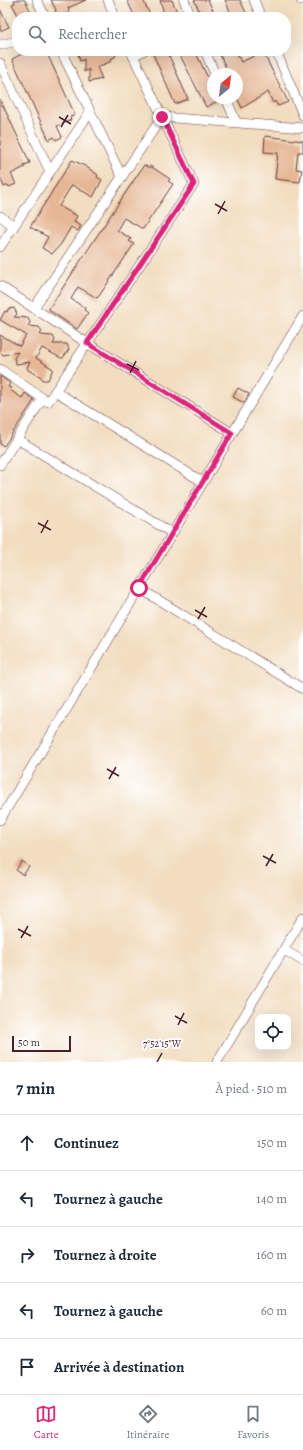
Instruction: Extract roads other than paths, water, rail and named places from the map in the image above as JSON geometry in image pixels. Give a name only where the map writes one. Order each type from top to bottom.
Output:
[{"type":"street","points":[[37,0],[43,12]]},
{"type":"street","points":[[108,0],[111,12]]},
{"type":"street","points":[[184,0],[188,12]]},
{"type":"street","points":[[254,0],[259,12]]},
{"type":"street","points":[[0,45],[12,42]]},
{"type":"street","points":[[63,56],[122,177]]},
{"type":"street","points":[[0,370],[48,402],[194,184],[133,56]]},
{"type":"street","points":[[207,56],[212,68]]},
{"type":"street","points":[[278,56],[303,115]]},
{"type":"street","points":[[0,63],[50,172]]},
{"type":"street","points":[[228,104],[236,122]]},
{"type":"street","points":[[0,247],[90,112]]},
{"type":"street","points":[[162,117],[303,128]]},
{"type":"street","points":[[34,308],[162,117]]},
{"type":"street","points":[[1,216],[14,226]]},
{"type":"street","points":[[0,286],[87,343],[232,433]]},
{"type":"street","points":[[0,820],[303,316]]},
{"type":"street","points":[[55,391],[203,482]]},
{"type":"street","points":[[0,465],[43,398]]},
{"type":"street","points":[[17,439],[172,533]]},
{"type":"street","points":[[139,588],[303,689]]},
{"type":"street","points":[[217,1062],[303,917]]},
{"type":"street","points":[[284,950],[303,961]]}]
